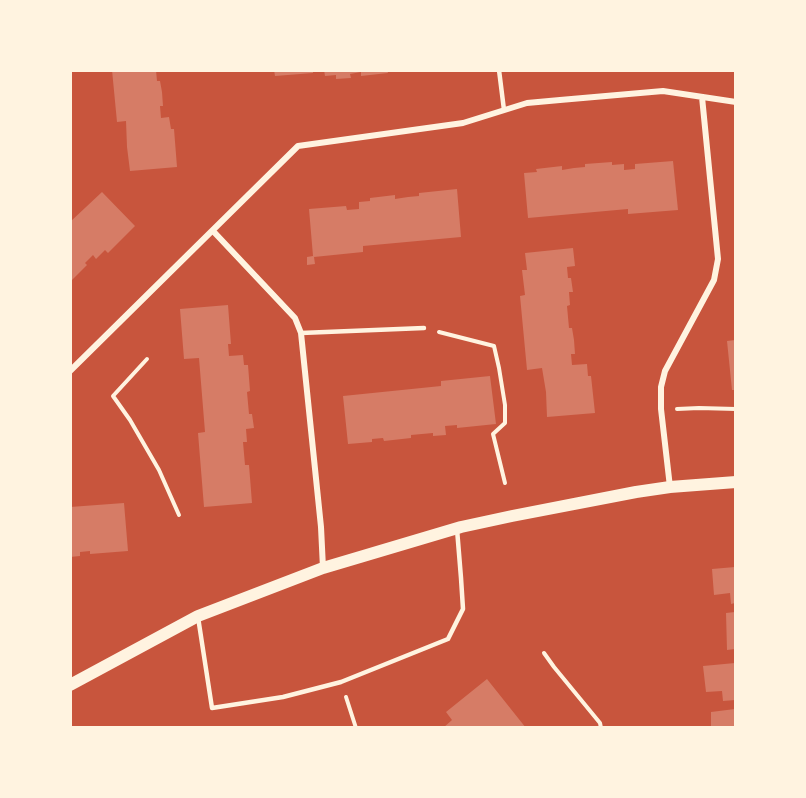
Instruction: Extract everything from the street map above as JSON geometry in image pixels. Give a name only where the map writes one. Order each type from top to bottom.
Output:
[{"type":"main road","points":[[70,685],[198,616],[323,568],[457,529],[523,513],[670,487],[735,482]]},
{"type":"street","points":[[70,371],[298,146],[463,123],[527,103],[663,91],[735,102]]},
{"type":"street","points":[[670,487],[661,410],[661,387],[665,371],[714,280],[718,259],[702,97]]},
{"type":"street","points":[[213,231],[295,318],[301,333],[321,527],[323,568]]},
{"type":"lane","points":[[499,70],[504,110]]},
{"type":"lane","points":[[301,333],[424,328]]},
{"type":"lane","points":[[198,616],[212,708],[284,697],[341,682],[448,639],[463,609],[457,529]]},
{"type":"path","points":[[424,328],[494,346],[500,368],[505,423],[493,434],[505,483]]},
{"type":"path","points":[[147,359],[113,396],[159,470],[179,515]]},
{"type":"path","points":[[661,410],[735,409]]},
{"type":"path","points":[[544,653],[600,723],[601,728]]},
{"type":"path","points":[[341,682],[356,728]]},
{"type":"building","points":[[112,70],[156,70],[157,81],[160,81],[162,92],[161,118],[169,117],[171,129],[174,129],[177,167],[130,171],[126,121],[117,122]]},
{"type":"building","points":[[274,70],[313,70],[313,73],[275,76]]},
{"type":"building","points":[[324,70],[387,70],[388,73],[361,76],[361,72],[350,74],[351,78],[336,79],[336,75],[325,76]]},
{"type":"building","points":[[673,161],[678,210],[628,214],[628,209],[528,218],[524,173],[537,172],[536,169],[562,166],[562,170],[585,167],[585,164],[612,162],[612,165],[624,164],[624,170],[635,169],[635,164]]},
{"type":"building","points":[[457,189],[461,237],[363,246],[363,252],[314,257],[315,264],[307,265],[307,257],[313,256],[309,209],[346,206],[347,210],[359,209],[359,202],[370,201],[370,198],[395,195],[395,199],[419,196],[419,193]]},
{"type":"building","points":[[102,192],[135,226],[108,253],[105,250],[96,259],[93,255],[85,263],[87,265],[70,282],[70,222]]},
{"type":"building","points":[[573,248],[575,266],[567,267],[573,292],[569,292],[570,305],[567,306],[569,328],[572,328],[574,340],[575,354],[571,354],[572,365],[587,364],[588,376],[591,376],[595,413],[547,417],[542,368],[527,370],[520,296],[525,295],[522,270],[527,270],[525,253]]},
{"type":"building","points":[[228,305],[231,344],[228,344],[229,356],[243,355],[244,365],[248,365],[249,414],[252,414],[254,428],[246,429],[247,442],[243,442],[245,465],[249,465],[252,503],[204,507],[198,433],[205,432],[199,358],[184,359],[180,309]]},
{"type":"building","points":[[735,340],[735,390],[732,390],[727,341]]},
{"type":"building","points":[[490,376],[496,424],[457,428],[457,425],[445,426],[446,435],[433,436],[433,433],[411,435],[411,438],[384,441],[383,438],[372,439],[372,442],[348,444],[343,396],[441,386],[441,381]]},
{"type":"building","points":[[124,503],[128,551],[90,554],[90,551],[80,552],[80,556],[70,557],[70,507]]},
{"type":"building","points":[[735,567],[735,603],[731,604],[730,593],[714,595],[712,569]]},
{"type":"building","points":[[735,612],[735,649],[727,650],[726,613]]},
{"type":"building","points":[[735,663],[735,700],[723,701],[722,691],[706,692],[703,666]]},
{"type":"building","points":[[487,679],[526,728],[443,728],[452,720],[446,712]]},
{"type":"building","points":[[735,709],[735,728],[711,728],[711,712]]}]
